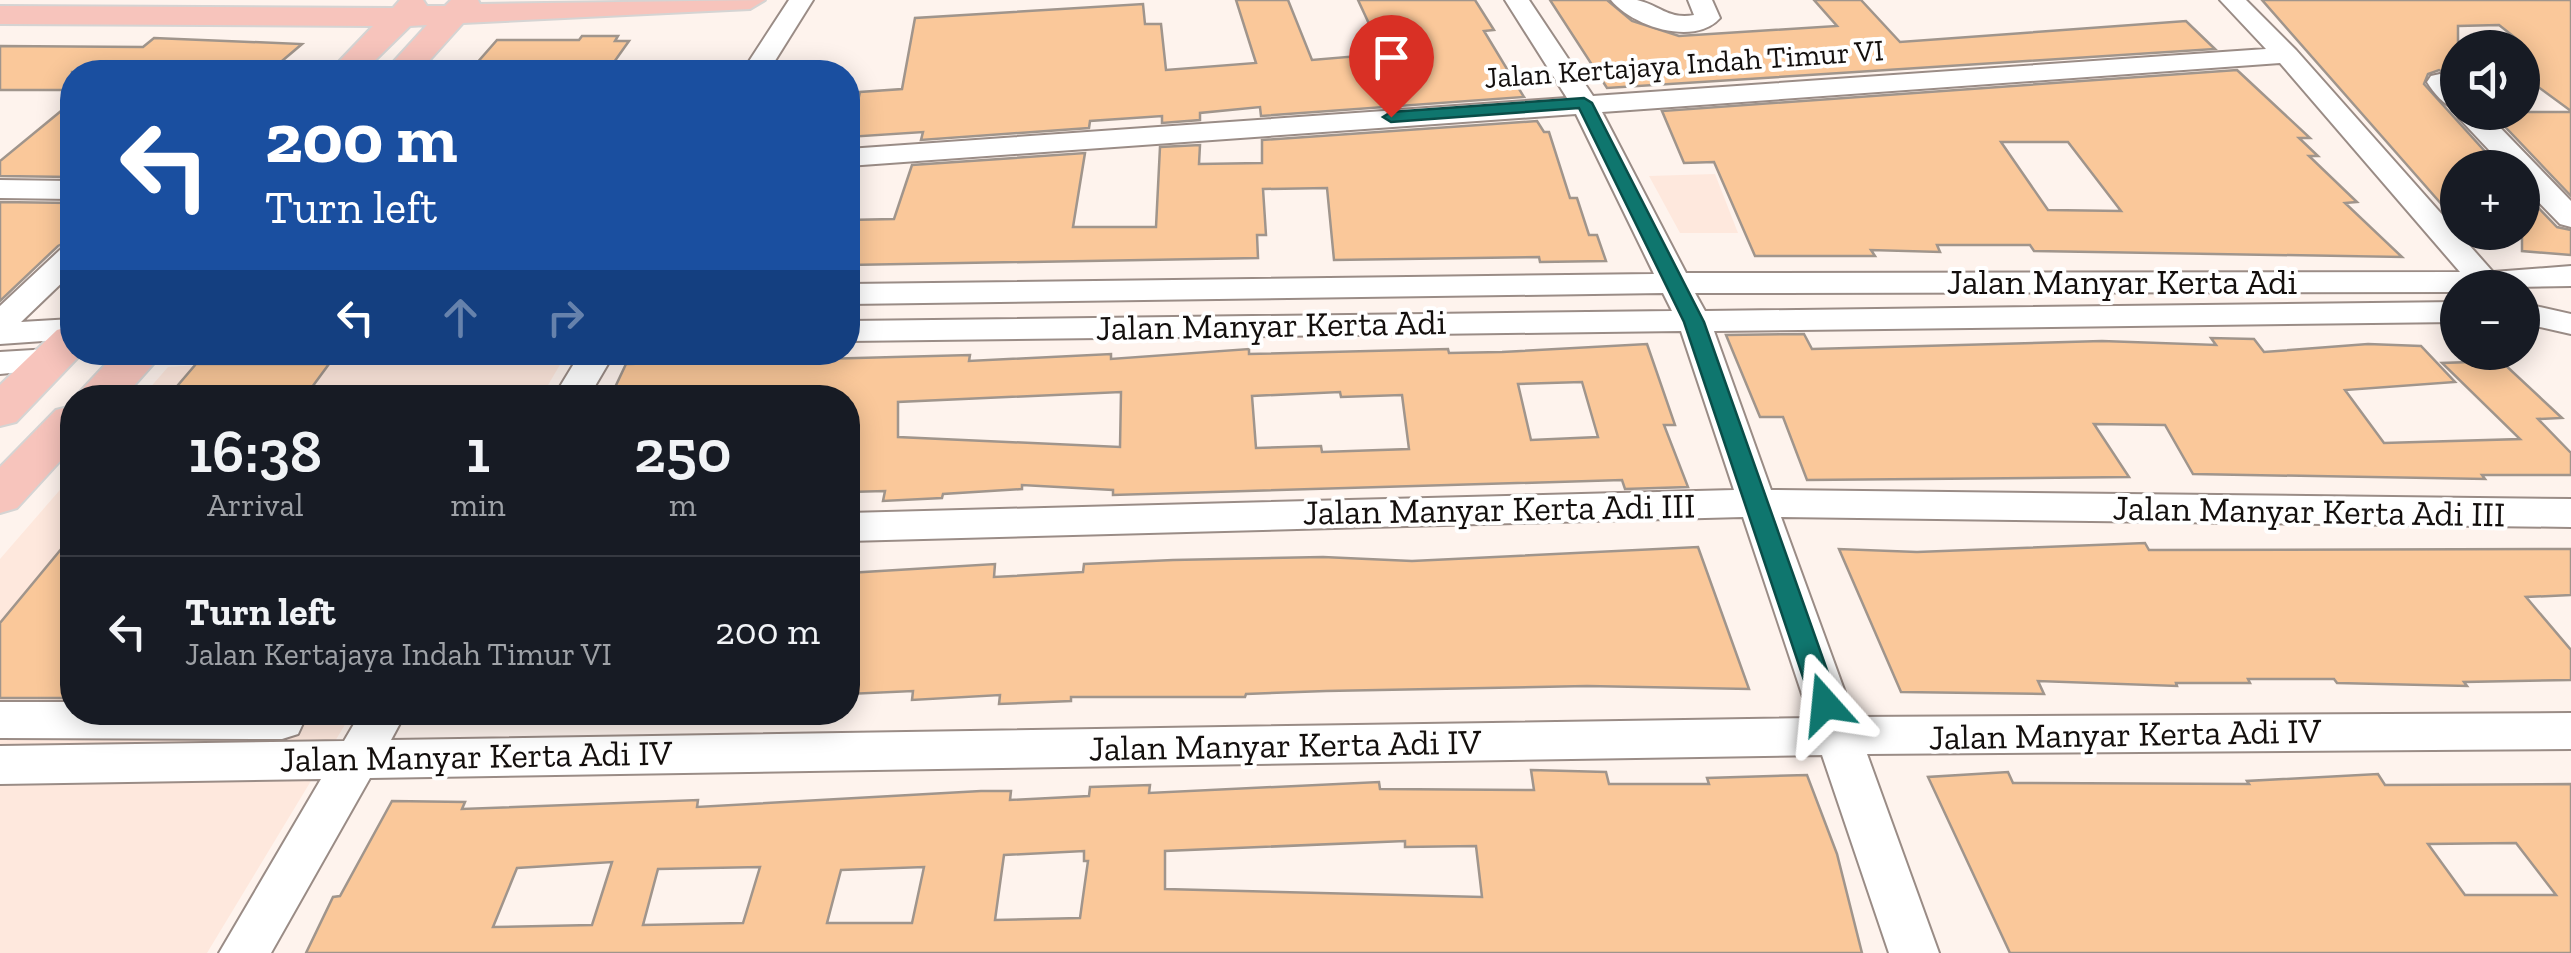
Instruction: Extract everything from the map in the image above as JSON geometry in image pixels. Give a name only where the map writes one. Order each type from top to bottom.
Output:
[{"type":"main road","points":[[0,14],[750,0]]},
{"type":"main road","points":[[358,60],[410,8]]},
{"type":"main road","points":[[412,60],[460,8]]},
{"type":"main road","points":[[0,411],[60,348]]},
{"type":"main road","points":[[109,385],[129,365]]},
{"type":"main road","points":[[0,496],[60,434]]},
{"type":"street","points":[[763,60],[801,0]]},
{"type":"street","points":[[1516,0],[1584,103],[1684,302],[1914,953]]},
{"type":"street","points":[[1623,0],[1641,15],[1676,24],[1708,18],[1700,0]]},
{"type":"street","points":[[2232,0],[2473,270]]},
{"type":"street","name":"Jalan Kertajaya Indah Timur VI","points":[[860,157],[2286,56]]},
{"type":"street","points":[[2486,130],[2505,150]]},
{"type":"street","points":[[2540,186],[2571,218]]},
{"type":"street","points":[[0,190],[60,190]]},
{"type":"street","points":[[0,324],[60,267]]},
{"type":"street","name":"Jalan Manyar Kerta Adi","points":[[2540,279],[2571,277]]},
{"type":"street","name":"Jalan Manyar Kerta Adi","points":[[860,331],[1684,302],[2440,283]]},
{"type":"street","name":"Jalan Manyar Kerta Adi","points":[[860,294],[1684,302]]},
{"type":"street","points":[[1684,302],[2440,312]]},
{"type":"street","points":[[2540,317],[2571,324]]},
{"type":"street","points":[[0,334],[60,343]]},
{"type":"street","points":[[0,363],[60,345]]},
{"type":"street","name":"Jalan Manyar Kerta Adi III","points":[[860,527],[1758,503],[2571,514]]},
{"type":"street","points":[[0,720],[60,720]]},
{"type":"street","points":[[244,953],[376,725]]},
{"type":"street","name":"Jalan Manyar Kerta Adi IV","points":[[0,765],[1836,736],[2571,732]]},
{"type":"shaded area","points":[[1715,174],[1738,233],[1680,233],[1649,176]]},
{"type":"shaded area","points":[[560,365],[548,385],[152,385],[168,367]]},
{"type":"shaded area","points":[[60,490],[60,725],[345,725],[207,953],[0,953],[0,559]]},
{"type":"building","points":[[1236,0],[1288,0],[1312,60],[1383,54],[1358,0],[1475,0],[1494,30],[1484,31],[1524,97],[1261,116],[1260,107],[1200,113],[1200,120],[1162,123],[1162,116],[1090,121],[1089,128],[921,140],[923,132],[860,136],[860,92],[902,89],[915,18],[1143,4],[1145,24],[1161,24],[1166,70],[1256,63]]},
{"type":"building","points":[[1550,0],[1607,0],[1632,21],[1679,36],[1837,26],[1814,0],[1861,0],[1900,42],[2186,21],[2215,49],[1607,88]]},
{"type":"building","points":[[2262,0],[2571,0],[2571,111],[2540,88],[2540,30],[2505,30],[2499,25],[2440,30],[2440,71],[2428,74],[2424,84],[2440,102],[2440,130],[2466,130],[2484,150],[2440,150],[2440,203]]},
{"type":"building","points":[[582,36],[618,36],[615,41],[629,41],[616,60],[480,60],[497,40],[579,40]]},
{"type":"building","points":[[154,38],[302,44],[283,60],[60,60],[60,90],[0,90],[0,46],[143,47]]},
{"type":"building","points":[[2237,70],[2310,138],[2299,138],[2318,156],[2309,156],[2357,202],[2345,203],[2402,257],[2034,251],[2030,245],[1937,245],[1940,252],[1871,250],[1875,256],[1755,256],[1714,162],[1684,163],[1662,111]],"holes":[[[2001,142],[2068,142],[2121,211],[2048,210]]]},
{"type":"building","points":[[60,112],[60,177],[0,176],[0,161]]},
{"type":"building","points":[[2540,112],[2571,112],[2571,196],[2540,163],[2540,150],[2527,150],[2508,130],[2540,130]]},
{"type":"building","points":[[1537,121],[1544,132],[1549,132],[1570,198],[1577,198],[1589,235],[1597,235],[1606,261],[1540,262],[1539,257],[1334,260],[1327,188],[1263,189],[1266,235],[1257,235],[1258,258],[860,265],[860,220],[894,219],[912,165],[1085,153],[1073,227],[1156,227],[1160,147],[1200,145],[1199,164],[1262,163],[1262,140]]},
{"type":"building","points":[[0,202],[60,203],[60,245],[0,301]]},
{"type":"building","points":[[2540,210],[2557,227],[2571,230],[2571,255],[2522,251],[2540,250]]},
{"type":"building","points":[[1804,334],[1812,349],[2102,341],[2216,345],[2211,338],[2254,339],[2264,352],[2368,344],[2421,346],[2455,382],[2345,390],[2384,443],[2520,439],[2449,370],[2511,370],[2562,418],[2538,419],[2571,453],[2571,475],[2482,475],[2485,479],[2193,474],[2165,425],[2094,424],[2129,477],[1807,480],[1783,417],[1760,417],[1726,335]]},
{"type":"building","points":[[1647,344],[1675,425],[1664,425],[1688,487],[1625,489],[1622,480],[1113,495],[1113,490],[1022,485],[1022,489],[883,501],[885,491],[860,492],[860,385],[616,385],[626,365],[860,365],[860,358],[970,355],[969,361],[1111,354],[1111,359],[1249,349],[1249,354],[1448,349],[1449,353]],"holes":[[[1582,382],[1598,437],[1531,440],[1518,384]],[[1121,392],[1120,447],[898,437],[898,402]],[[1340,392],[1341,397],[1402,395],[1409,449],[1322,452],[1321,446],[1256,448],[1252,396]]]},
{"type":"building","points":[[195,365],[328,365],[314,385],[178,385]]},
{"type":"building","points":[[2145,543],[2149,550],[2571,549],[2571,595],[2526,597],[2571,650],[2571,680],[2464,682],[2467,686],[2337,683],[2334,679],[2248,679],[2250,683],[2176,683],[2177,686],[2038,681],[2044,694],[1901,692],[1839,549],[1917,552]]},
{"type":"building","points":[[1698,547],[1749,689],[1587,686],[1326,691],[1245,697],[1071,697],[1071,701],[999,704],[1000,695],[912,700],[913,691],[860,693],[860,572],[995,564],[994,577],[1083,572],[1084,564],[1173,560],[1323,557],[1412,561]]},
{"type":"building","points":[[60,550],[60,698],[0,698],[0,623]]},
{"type":"building","points":[[1531,770],[1606,772],[1609,784],[1709,784],[1707,778],[1807,775],[1837,854],[1862,953],[306,953],[333,897],[340,896],[392,801],[465,802],[462,809],[698,800],[697,807],[981,791],[1011,791],[1010,800],[1089,796],[1090,787],[1150,785],[1149,793],[1379,782],[1380,789],[1534,790]],"holes":[[[1405,841],[1405,847],[1476,846],[1482,897],[1165,889],[1165,851]],[[1084,851],[1084,861],[1088,861],[1080,918],[995,920],[1004,855]],[[612,862],[592,925],[493,927],[517,868]],[[760,867],[743,923],[643,925],[658,869]],[[924,867],[912,923],[827,923],[841,870]]]},
{"type":"building","points":[[2008,772],[2013,783],[2249,784],[2247,781],[2378,774],[2385,785],[2571,784],[2571,953],[2010,953],[1928,777]],"holes":[[[2516,843],[2556,895],[2465,895],[2428,844]]]},
{"type":"route","points":[[1391,117],[1584,103],[1694,322],[1825,704]]}]
